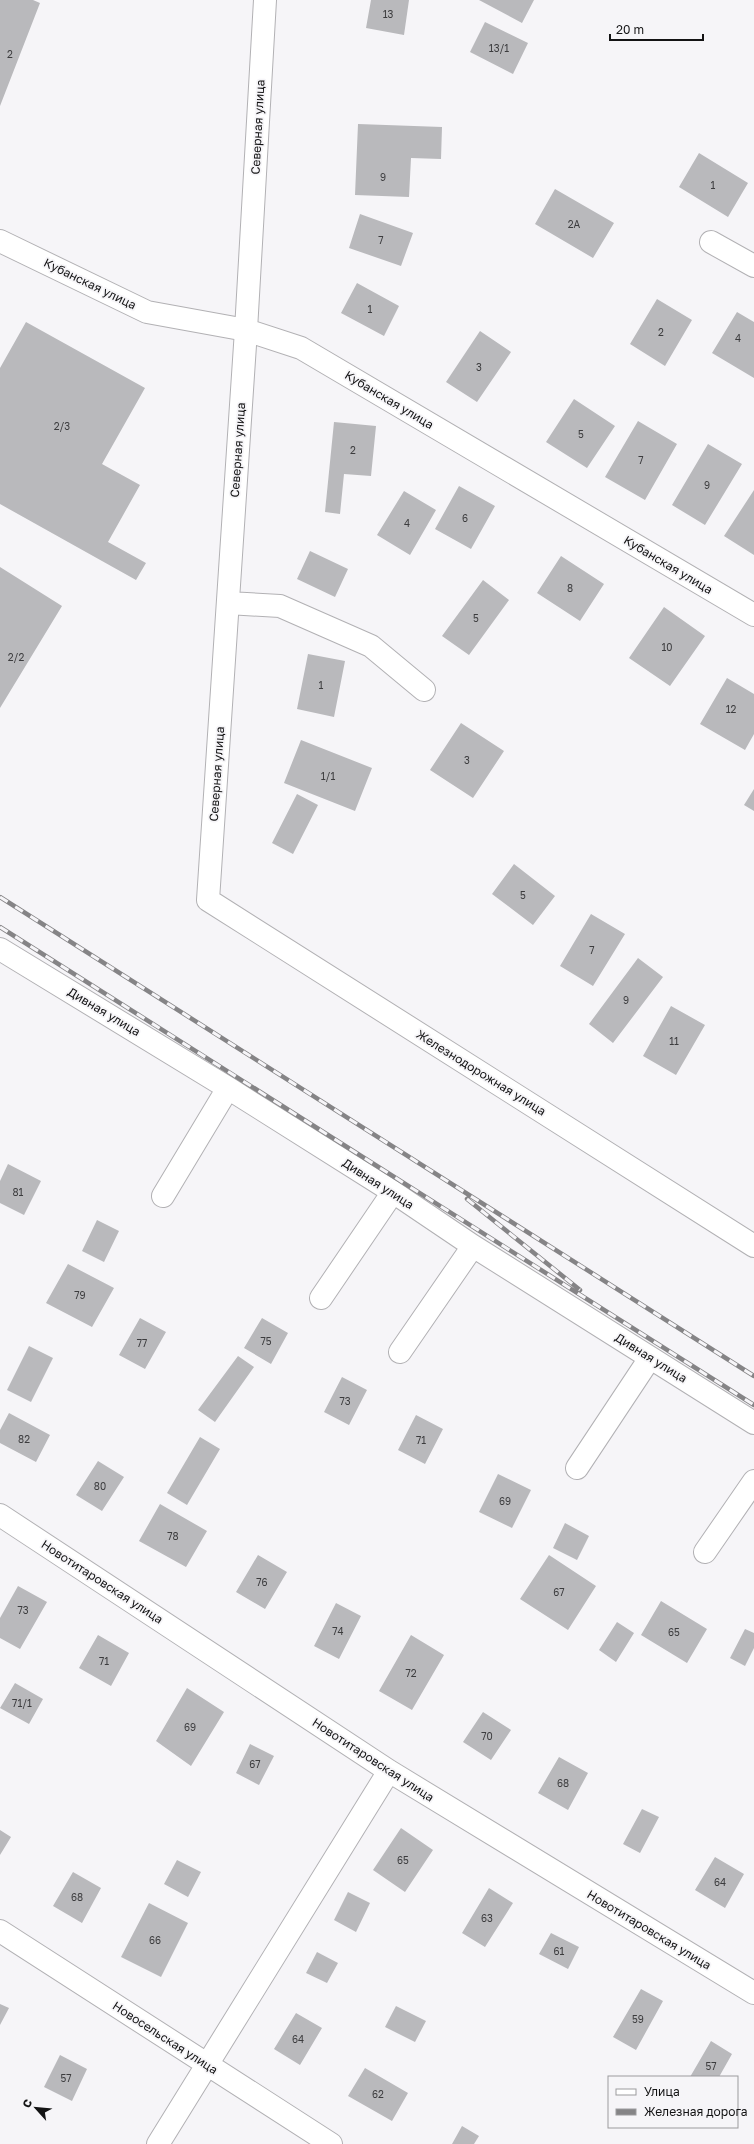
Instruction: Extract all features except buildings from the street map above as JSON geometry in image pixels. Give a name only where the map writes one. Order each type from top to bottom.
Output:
[{"type":"street","name":"Северная улица","points":[[208,900],[246,330],[265,0]]},
{"type":"street","name":"Кубанская улица","points":[[0,241],[147,312],[246,330],[301,348],[754,615]]},
{"type":"street","points":[[711,242],[754,266]]},
{"type":"street","points":[[228,603],[280,606],[372,646],[424,690]]},
{"type":"street","name":"Железнодорожная улица","points":[[208,900],[754,1246]]},
{"type":"street","name":"Дивная улица","points":[[0,949],[228,1088],[393,1192],[473,1246],[754,1423]]},
{"type":"street","points":[[163,1196],[228,1088]]},
{"type":"street","points":[[321,1298],[393,1192]]},
{"type":"street","points":[[400,1352],[473,1246]]},
{"type":"street","points":[[577,1468],[650,1358]]},
{"type":"street","points":[[705,1552],[754,1481]]},
{"type":"street","name":"Новотитаровская улица","points":[[0,1515],[389,1771],[754,1993]]},
{"type":"street","points":[[158,2144],[389,1771]]},
{"type":"street","name":"Новосельская улица","points":[[0,1931],[331,2144]]},
{"type":"railway","points":[[0,897],[754,1376]]},
{"type":"railway","points":[[0,927],[754,1405]]},
{"type":"railway","points":[[467,1199],[580,1290]]}]
